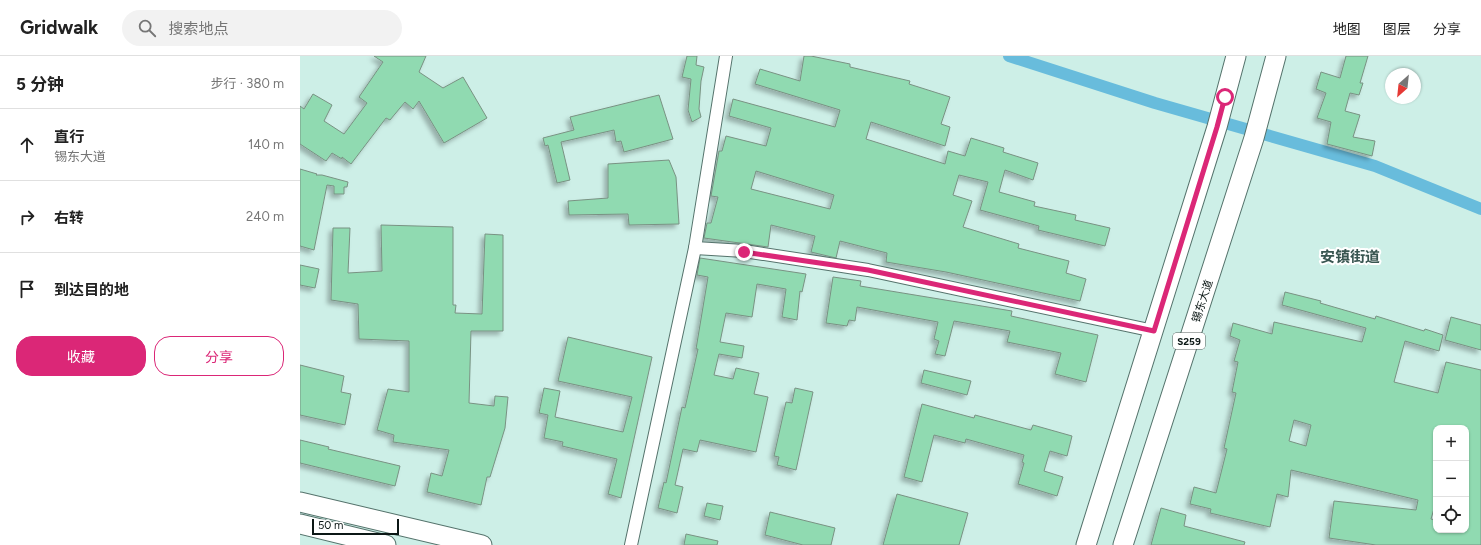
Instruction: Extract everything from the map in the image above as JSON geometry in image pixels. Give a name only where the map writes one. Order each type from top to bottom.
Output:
[{"type":"main road","points":[[1086,545],[1217,127],[1236,56]]},
{"type":"main road","name":"锡东大道","points":[[1123,545],[1254,138],[1276,56]]},
{"type":"main road","points":[[300,502],[482,545]]},
{"type":"main road","points":[[300,524],[386,545]]},
{"type":"street","points":[[631,545],[695,248],[726,56]]},
{"type":"street","points":[[695,248],[744,252],[868,270],[1154,331]]},
{"type":"building","points":[[374,56],[426,56],[419,72],[443,88],[463,77],[487,118],[444,143],[419,101],[413,109],[405,102],[390,120],[386,118],[351,164],[342,157],[342,159],[332,153],[326,161],[300,144],[300,106],[304,109],[313,94],[332,105],[324,121],[344,134],[367,103],[359,97],[383,62]]},
{"type":"building","points":[[687,56],[697,56],[696,65],[704,67],[701,81],[699,109],[701,117],[692,122],[688,110],[691,79],[682,77]]},
{"type":"building","points":[[804,56],[811,56],[850,64],[850,67],[910,81],[909,84],[950,97],[941,124],[950,127],[945,146],[871,122],[866,139],[945,164],[948,151],[965,156],[971,138],[1004,148],[1003,152],[1038,163],[1033,180],[1005,170],[999,192],[1035,202],[1034,206],[1076,215],[1075,220],[1110,228],[1105,246],[1038,230],[1039,226],[980,210],[988,182],[959,175],[953,195],[972,201],[963,227],[1019,244],[1018,248],[1069,261],[1066,273],[1086,279],[1080,301],[946,272],[886,262],[887,253],[840,241],[836,258],[811,252],[815,236],[771,225],[768,247],[704,238],[707,223],[711,223],[718,197],[711,196],[719,151],[722,151],[726,136],[766,146],[771,128],[729,116],[733,99],[835,127],[840,110],[755,84],[760,69],[800,81]],"holes":[[[756,171],[834,195],[830,209],[751,189]]]},
{"type":"building","points":[[1346,56],[1368,56],[1360,83],[1363,83],[1359,95],[1350,93],[1345,111],[1360,115],[1353,137],[1375,141],[1372,156],[1327,144],[1331,122],[1317,118],[1326,93],[1316,89],[1321,72],[1340,78]]},
{"type":"building","points":[[659,95],[673,139],[624,152],[621,141],[616,142],[614,130],[561,142],[570,180],[557,183],[548,145],[545,146],[543,138],[574,130],[570,117]]},
{"type":"building","points":[[669,160],[676,177],[679,224],[629,225],[628,214],[569,215],[568,201],[608,198],[608,164]]},
{"type":"building","points":[[300,169],[317,174],[316,175],[322,175],[348,182],[347,187],[344,187],[344,194],[334,194],[334,186],[327,185],[314,250],[300,246]]},
{"type":"building","points":[[381,225],[453,227],[453,305],[456,305],[455,313],[482,314],[485,234],[503,235],[503,331],[471,331],[469,403],[494,406],[495,396],[508,397],[505,428],[490,477],[487,477],[481,505],[427,492],[431,473],[442,476],[449,450],[393,442],[394,435],[377,430],[388,389],[409,392],[409,341],[359,339],[358,304],[331,300],[333,228],[350,228],[348,273],[382,271]]},
{"type":"building","points":[[700,258],[806,274],[802,292],[800,291],[797,320],[782,317],[786,289],[757,284],[752,317],[726,313],[720,342],[744,346],[742,358],[719,354],[714,375],[733,379],[736,368],[759,373],[754,394],[768,397],[756,452],[700,440],[697,452],[683,449],[675,485],[683,487],[677,513],[658,508],[664,482],[666,483],[682,407],[685,408],[698,349],[696,349],[708,277],[697,275]]},
{"type":"building","points":[[300,265],[319,269],[315,288],[300,285]]},
{"type":"building","points":[[833,277],[861,281],[860,286],[1012,311],[1011,316],[1098,335],[1086,382],[1055,374],[1061,353],[1007,342],[1010,331],[954,321],[945,356],[935,354],[939,341],[934,339],[938,322],[857,307],[855,321],[849,320],[847,326],[826,323]]},
{"type":"building","points":[[1285,292],[1321,301],[1320,303],[1375,319],[1376,316],[1424,331],[1425,329],[1443,335],[1439,351],[1405,341],[1394,382],[1438,393],[1446,362],[1481,370],[1481,545],[1376,545],[1329,538],[1334,501],[1416,510],[1418,500],[1291,470],[1288,497],[1277,494],[1270,527],[1210,513],[1211,509],[1190,504],[1194,487],[1216,493],[1227,449],[1224,448],[1236,393],[1232,392],[1238,362],[1234,361],[1240,340],[1230,336],[1233,323],[1272,334],[1274,322],[1362,342],[1366,328],[1282,305]],"holes":[[[1294,420],[1311,425],[1306,446],[1289,441]]]},
{"type":"building","points":[[1451,317],[1481,325],[1481,350],[1445,340]]},
{"type":"building","points":[[568,337],[652,357],[621,498],[608,494],[617,459],[562,446],[563,442],[544,438],[548,415],[539,413],[544,388],[560,391],[555,417],[623,432],[632,397],[558,381]]},
{"type":"building","points":[[300,365],[344,376],[341,392],[351,394],[345,425],[300,415]]},
{"type":"building","points":[[924,370],[971,381],[967,395],[921,383]]},
{"type":"building","points":[[795,388],[813,392],[796,470],[777,465],[779,457],[774,456],[786,402],[792,403]]},
{"type":"building","points":[[922,404],[974,418],[975,415],[1031,430],[1033,425],[1072,436],[1067,456],[1050,451],[1044,471],[1063,477],[1057,496],[1018,484],[1024,463],[1022,462],[1024,455],[966,439],[965,443],[934,435],[922,482],[904,477]]},
{"type":"building","points":[[300,440],[329,447],[328,449],[400,466],[395,486],[300,463]]},
{"type":"building","points":[[897,494],[968,513],[959,545],[883,545]]},
{"type":"building","points":[[707,503],[723,506],[720,520],[704,516]]},
{"type":"building","points":[[1161,508],[1186,515],[1184,526],[1245,542],[1244,545],[1151,545]]},
{"type":"building","points":[[770,512],[835,528],[831,545],[803,545],[765,535]]},
{"type":"building","points":[[686,534],[718,541],[717,545],[684,545]]},
{"type":"waterway","points":[[1009,56],[1155,103],[1375,166],[1481,209]]},
{"type":"district","name":"安镇街道","points":[[1350,257]]},
{"type":"route","points":[[744,252],[868,270],[1154,331],[1225,97]]}]
